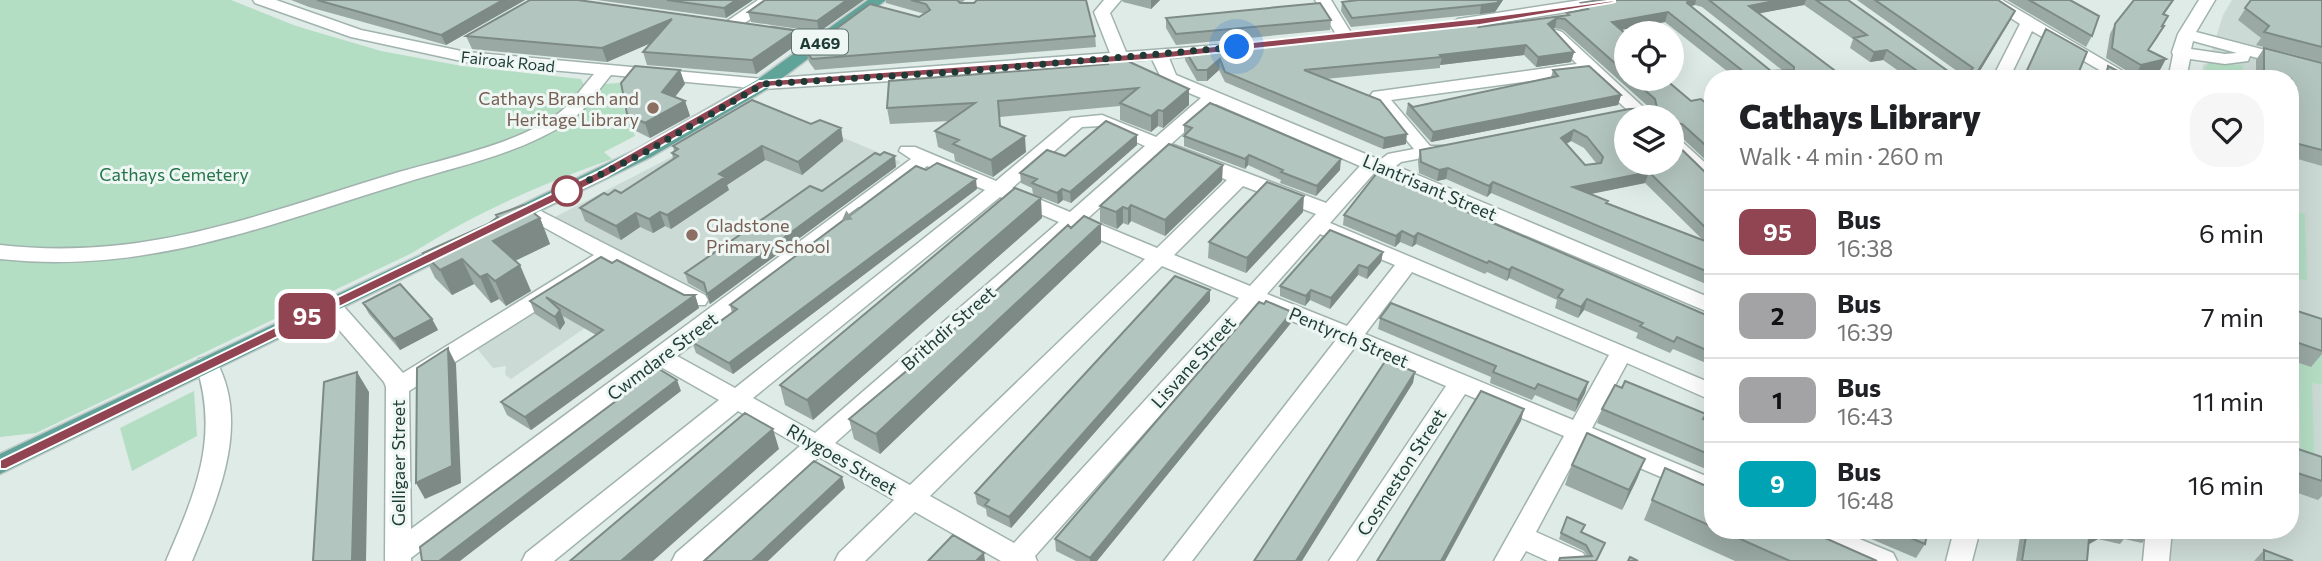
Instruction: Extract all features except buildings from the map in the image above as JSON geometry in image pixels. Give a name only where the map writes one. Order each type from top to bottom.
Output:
[{"type":"main road","name":"A469","points":[[489,228],[644,153],[763,84],[874,3]]},
{"type":"main road","points":[[0,465],[464,241]]},
{"type":"street","name":"Fairoak Road","points":[[261,0],[357,34],[447,54],[528,65],[763,84],[1237,47]]},
{"type":"street","points":[[769,0],[721,25],[823,40]]},
{"type":"street","points":[[1113,0],[1102,12],[1120,58]]},
{"type":"street","points":[[1320,39],[1352,35],[1323,0]]},
{"type":"street","points":[[1444,25],[1526,7],[1611,0]]},
{"type":"street","points":[[1991,0],[2112,70]]},
{"type":"street","points":[[2177,70],[2186,34],[2207,0]]},
{"type":"street","points":[[874,3],[892,12]]},
{"type":"street","points":[[2004,70],[2026,27],[2033,24]]},
{"type":"street","points":[[2186,34],[2322,70]]},
{"type":"street","points":[[1556,36],[1632,105]]},
{"type":"street","points":[[447,54],[468,42]]},
{"type":"street","points":[[2180,52],[2225,59],[2255,53]]},
{"type":"street","name":"Llantrisant Street","points":[[1159,55],[1169,78],[1704,303]]},
{"type":"street","points":[[1426,152],[1379,96],[1591,67]]},
{"type":"street","points":[[0,252],[61,256],[125,251],[221,233],[314,206],[542,130],[565,117],[606,71]]},
{"type":"street","name":"Brithdir Street","points":[[685,561],[1213,97]]},
{"type":"street","points":[[536,561],[1077,122],[1102,120],[1157,145],[1241,177],[1408,263],[1704,389]]},
{"type":"street","points":[[1378,165],[1395,158],[1454,146]]},
{"type":"street","points":[[1684,153],[1704,172]]},
{"type":"street","name":"Pentyrch Street","points":[[916,155],[1704,485]]},
{"type":"street","name":"Cwmdare Street","points":[[398,557],[661,357],[916,155]]},
{"type":"street","name":"Lisvane Street","points":[[1019,560],[1322,218],[1378,165]]},
{"type":"street","points":[[848,561],[1241,177]]},
{"type":"street","points":[[527,210],[697,300]]},
{"type":"street","points":[[397,387],[609,255]]},
{"type":"street","points":[[1177,561],[1408,263]]},
{"type":"street","name":"Gelligaer Street","points":[[330,305],[395,379],[398,557]]},
{"type":"street","points":[[1507,561],[1622,352]]},
{"type":"street","name":"Rhygoes Street","points":[[661,357],[1019,560]]},
{"type":"street","points":[[179,561],[208,485],[219,436],[219,401],[206,365]]},
{"type":"street","name":"Cosmeston Street","points":[[1342,561],[1460,383]]},
{"type":"street","points":[[1521,537],[1574,561]]},
{"type":"street","points":[[1832,539],[1884,561]]},
{"type":"street","points":[[1959,561],[1965,539]]},
{"type":"street","points":[[2157,561],[2158,539]]},
{"type":"shaded area","points":[[2232,0],[2322,0],[2322,561],[2166,561],[2167,539],[2299,539],[2299,70],[2203,70],[2203,65],[2208,63],[2223,15]]},
{"type":"shaded area","name":"Gladstone Primary School","points":[[768,106],[901,162],[709,304],[551,219],[689,148],[753,107]]},
{"type":"shaded area","points":[[650,283],[511,379],[505,375],[506,366],[493,368],[475,346],[553,298]]},
{"type":"green space","name":"Cathays Cemetery","points":[[0,0],[231,0],[296,26],[381,51],[462,66],[581,79],[584,85],[637,83],[622,103],[635,136],[604,152],[612,159],[509,200],[412,253],[36,433],[0,437]]},
{"type":"green space","points":[[2208,63],[2243,65],[2243,70],[2205,70]]},
{"type":"green space","points":[[2299,212],[2305,214],[2307,280],[2299,279]]},
{"type":"green space","points":[[2322,338],[2322,385],[2312,383],[2315,475],[2301,470],[2299,363],[2310,367]]},
{"type":"green space","points":[[194,391],[197,436],[132,471],[120,428]]},
{"type":"bus line","name":"95","points":[[0,465],[644,153],[763,84],[1159,55],[1480,22],[1611,0]]},
{"type":"place","name":"Cathays Branch and Heritage Library","points":[[653,108]]},
{"type":"place","name":"Gladstone Primary School","points":[[692,235]]},
{"type":"route","points":[[567,191],[644,153],[763,84],[955,72],[1237,47]]}]
